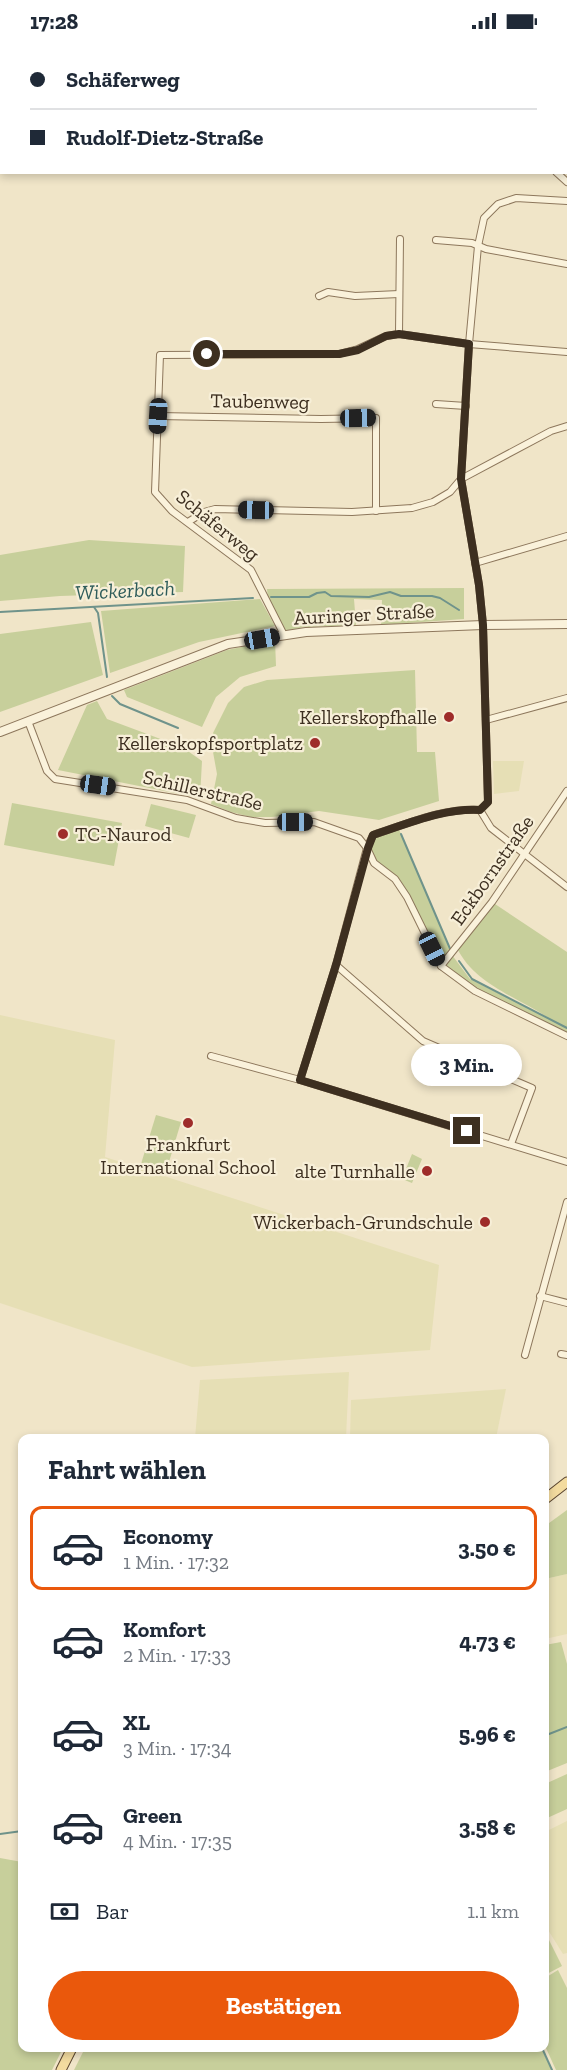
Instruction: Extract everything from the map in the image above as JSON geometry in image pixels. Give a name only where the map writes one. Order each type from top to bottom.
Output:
[{"type":"main road","points":[[549,1496],[567,1482]]},
{"type":"main road","points":[[61,2070],[70,2052]]},
{"type":"street","points":[[480,810],[488,802],[483,625],[461,479],[469,344],[478,246],[484,218],[498,204],[516,198],[567,201]]},
{"type":"street","points":[[399,334],[400,239]]},
{"type":"street","points":[[436,240],[472,243],[567,264]]},
{"type":"street","points":[[319,296],[328,292],[356,296],[399,294]]},
{"type":"street","name":"Schäferweg","points":[[284,635],[251,570],[172,511],[155,492],[160,355],[339,354],[358,350],[386,336],[399,334],[469,344],[567,352]]},
{"type":"street","points":[[436,404],[465,406]]},
{"type":"street","name":"Taubenweg","points":[[158,416],[376,418],[376,511]]},
{"type":"street","points":[[188,522],[204,512],[215,509],[348,512],[412,508],[433,502],[450,492],[461,479],[551,431],[567,426]]},
{"type":"street","points":[[475,563],[567,536]]},
{"type":"street","name":"Auringer Straße","points":[[0,732],[228,644],[306,632],[567,624]]},
{"type":"street","points":[[486,720],[567,698]]},
{"type":"street","name":"Schillerstraße","points":[[28,721],[47,771],[56,779],[187,800],[236,818],[265,823],[314,822],[358,838],[368,848],[374,863],[395,879],[407,897],[441,966],[475,991],[567,1036]]},
{"type":"street","name":"Eckbornstraße","points":[[441,966],[492,903],[567,791]]},
{"type":"street","points":[[300,1080],[373,835],[422,818],[469,809],[480,810]]},
{"type":"street","points":[[480,810],[492,828],[567,887]]},
{"type":"street","points":[[336,965],[423,1041],[532,1088],[511,1144]]},
{"type":"street","points":[[211,1056],[300,1080],[567,1162]]},
{"type":"street","points":[[525,1355],[567,1202]]},
{"type":"street","points":[[540,1296],[567,1303]]},
{"type":"shaded area","points":[[493,761],[524,761],[519,791],[494,794]]},
{"type":"shaded area","points":[[0,1015],[115,1040],[105,1157],[439,1265],[430,1350],[192,1367],[0,1303]]},
{"type":"shaded area","points":[[349,1372],[346,1434],[195,1434],[200,1380]]},
{"type":"shaded area","points":[[506,1389],[497,1434],[350,1434],[351,1400]]},
{"type":"shaded area","points":[[567,1574],[567,1634],[549,1638],[549,1578]]},
{"type":"shaded area","points":[[567,1821],[567,1953],[563,1954],[549,1931],[549,1830]]},
{"type":"green space","points":[[89,540],[185,546],[183,592],[60,596],[0,601],[0,555]]},
{"type":"green space","points":[[464,588],[464,619],[381,625],[382,600],[354,599],[356,625],[304,627],[285,631],[268,599],[267,589]]},
{"type":"green space","points":[[260,599],[275,626],[199,642],[110,673],[101,611]]},
{"type":"green space","points":[[91,622],[103,675],[0,712],[0,634]]},
{"type":"green space","points":[[275,640],[276,666],[240,677],[216,697],[202,727],[127,697],[124,690],[227,650]]},
{"type":"green space","name":"Kellerskopfsportplatz","points":[[415,670],[417,752],[435,752],[439,801],[379,820],[319,811],[272,817],[251,817],[211,804],[217,774],[213,752],[213,733],[228,703],[244,687],[267,680]]},
{"type":"green space","points":[[97,701],[107,719],[182,747],[202,761],[200,798],[58,770],[87,705]]},
{"type":"green space","name":"TC-Naurod","points":[[12,803],[122,823],[114,866],[4,845]]},
{"type":"green space","points":[[151,804],[196,815],[189,838],[145,826]]},
{"type":"green space","points":[[398,827],[452,955],[470,979],[550,1019],[486,981],[465,961],[457,948],[492,902],[567,952],[567,1036],[475,991],[441,966],[395,879],[374,863],[367,848],[373,835]]},
{"type":"green space","points":[[156,1115],[181,1122],[166,1172],[141,1164]]},
{"type":"green space","points":[[412,1154],[422,1159],[412,1183],[402,1179]]},
{"type":"green space","points":[[567,1510],[567,1574],[549,1578],[549,1523]]},
{"type":"green space","points":[[561,1642],[567,1664],[567,1763],[549,1770],[549,1644]]},
{"type":"green space","points":[[567,1774],[567,1809],[549,1817],[549,1782]]},
{"type":"green space","points":[[0,1858],[18,1861],[18,2052],[61,2052],[52,2070],[0,2070]]},
{"type":"green space","points":[[549,1940],[562,1966],[549,1972]]},
{"type":"green space","points":[[558,1970],[567,1988],[567,2070],[556,2070],[548,2052],[549,1976]]},
{"type":"green space","points":[[83,2052],[543,2052],[552,2070],[74,2070]]},
{"type":"waterway","name":"Wickerbach","points":[[271,597],[309,597],[325,592],[331,596],[369,597],[390,592],[401,596],[440,598],[459,610]]},
{"type":"waterway","name":"Wickerbach","points":[[0,612],[253,598]]},
{"type":"waterway","points":[[94,607],[98,613],[107,677]]},
{"type":"waterway","points":[[112,696],[120,704],[178,728]]},
{"type":"waterway","points":[[401,834],[451,951]]},
{"type":"waterway","points":[[459,961],[472,979],[567,1028]]},
{"type":"waterway","points":[[549,1734],[567,1727]]},
{"type":"waterway","points":[[0,1834],[18,1832]]},
{"type":"waterway","points":[[544,2052],[552,2070]]},
{"type":"place","name":"Kellerskopfhalle","points":[[449,717]]},
{"type":"place","name":"Kellerskopfsportplatz","points":[[315,743]]},
{"type":"place","name":"TC-Naurod","points":[[63,834]]},
{"type":"place","name":"Frankfurt International School","points":[[188,1123]]},
{"type":"place","name":"alte Turnhalle","points":[[427,1171]]},
{"type":"place","name":"Wickerbach-Grundschule","points":[[485,1222]]},
{"type":"route","points":[[207,354],[339,354],[358,350],[386,336],[399,334],[469,344],[461,479],[479,585],[483,625],[488,802],[480,810],[469,809],[422,818],[373,835],[300,1080],[467,1131]]}]
